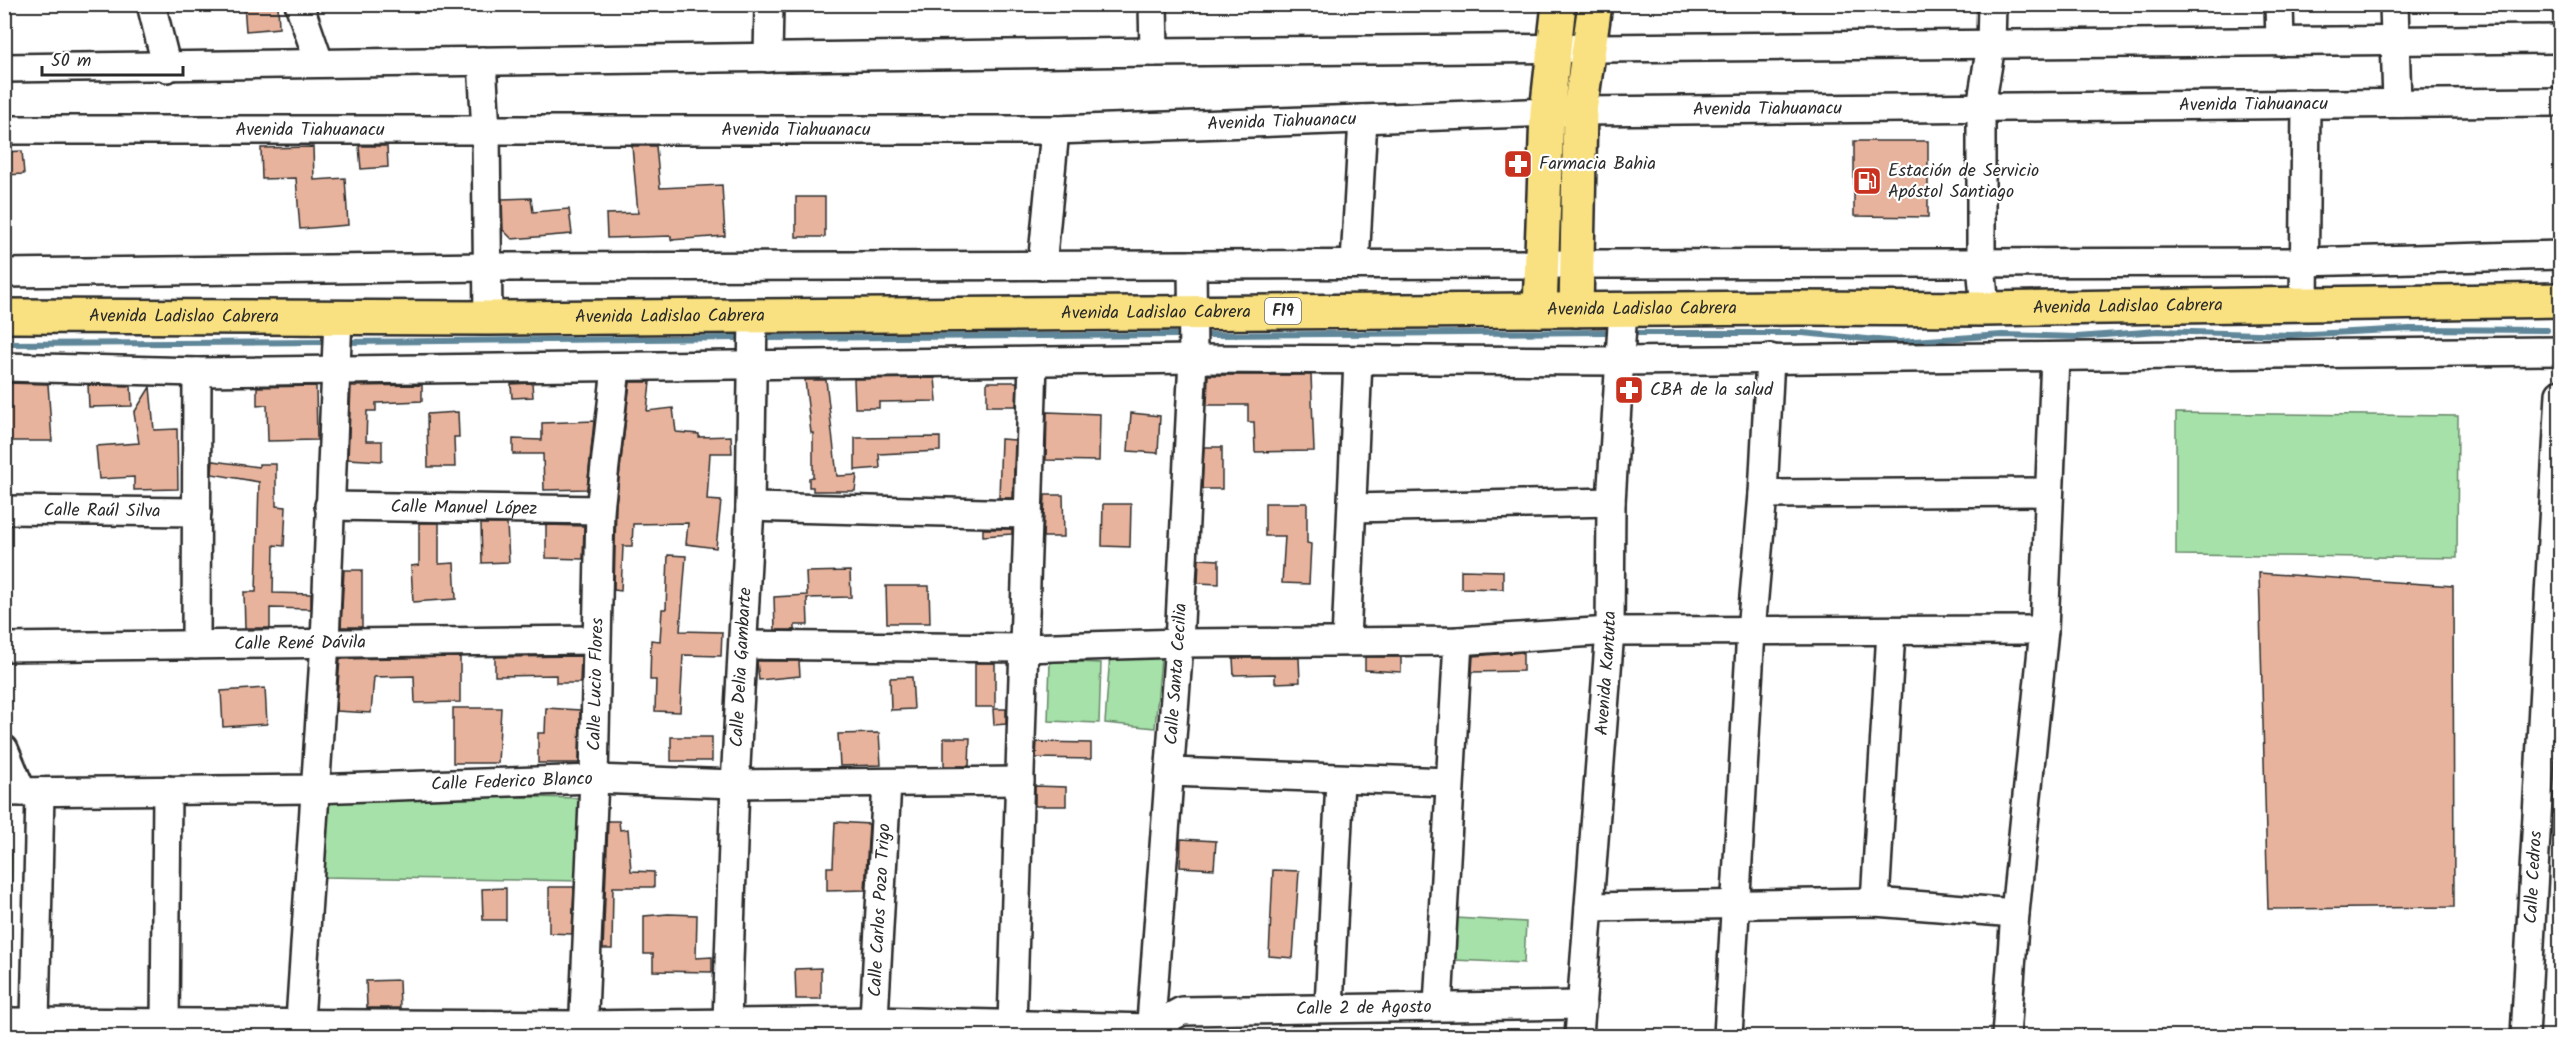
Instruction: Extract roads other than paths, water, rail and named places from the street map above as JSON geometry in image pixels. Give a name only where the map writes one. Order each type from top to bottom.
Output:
[{"type":"main road","points":[[1540,310],[1547,112],[1552,49],[1559,4]]},
{"type":"main road","points":[[1576,310],[1580,111],[1595,4]]},
{"type":"main road","name":"Avenida Ladislao Cabrera","points":[[4,316],[337,342],[488,318],[1193,311],[1985,309],[2560,300]]},
{"type":"street","points":[[151,4],[167,68]]},
{"type":"street","points":[[299,4],[319,62]]},
{"type":"street","points":[[768,58],[769,4]]},
{"type":"street","points":[[1153,4],[1154,52]]},
{"type":"street","points":[[1985,309],[1981,264],[1981,107],[1991,45],[1992,4]]},
{"type":"street","points":[[2279,4],[2280,42]]},
{"type":"street","points":[[2394,4],[2397,104]]},
{"type":"street","points":[[4,68],[167,68],[319,62],[1154,52],[1587,50],[2560,39]]},
{"type":"street","points":[[482,61],[486,131],[488,318]]},
{"type":"street","name":"Avenida Tiahuanacu","points":[[4,130],[1055,130],[1580,111],[2560,102]]},
{"type":"street","points":[[2304,305],[2306,104]]},
{"type":"street","points":[[1356,263],[1363,119]]},
{"type":"street","points":[[1042,266],[1055,130]]},
{"type":"street","points":[[4,273],[488,267],[1542,262],[1981,264],[2303,262],[2560,255]]},
{"type":"street","name":"Calle Santa Cecilia","points":[[1156,1034],[1179,643],[1192,359],[1192,265]]},
{"type":"street","name":"Avenida Kantuta","points":[[1579,1036],[1610,631],[1611,502],[1623,309]]},
{"type":"street","name":"Calle Delia Gambarte","points":[[727,1021],[735,784],[750,507],[753,315]]},
{"type":"street","points":[[299,1029],[313,789],[325,642],[337,342]]},
{"type":"street","points":[[4,367],[197,372],[337,342],[616,368],[1192,359],[1620,361],[2560,351]]},
{"type":"street","points":[[2006,1036],[2015,913],[2044,630],[2055,357]]},
{"type":"street","points":[[1728,1036],[1751,631],[1763,494],[1770,358]]},
{"type":"street","points":[[1346,641],[1358,360]]},
{"type":"street","points":[[1012,1024],[1034,362]]},
{"type":"street","name":"Calle Lucio Flores","points":[[583,1031],[594,778],[600,510],[616,368]]},
{"type":"street","points":[[196,645],[197,372]]},
{"type":"street","name":"Calle Cedros","points":[[2525,1036],[2560,394]]},
{"type":"street","points":[[1763,494],[2049,492]]},
{"type":"street","points":[[1353,508],[1611,502]]},
{"type":"street","name":"Calle Manuel López","points":[[329,506],[600,510]]},
{"type":"street","points":[[750,507],[1028,514]]},
{"type":"street","name":"Calle Raúl Silva","points":[[4,510],[197,512]]},
{"type":"street","points":[[743,645],[1024,648],[1179,643],[1458,641],[1610,631],[2044,630]]},
{"type":"street","points":[[1875,902],[1891,631]]},
{"type":"street","name":"Calle René Dávila","points":[[4,647],[596,640]]},
{"type":"street","points":[[1438,1006],[1458,641]]},
{"type":"street","points":[[4,749],[22,792],[35,1022]]},
{"type":"street","points":[[1171,772],[1340,780],[1449,782]]},
{"type":"street","name":"Calle Federico Blanco","points":[[22,792],[313,789],[594,778],[735,784],[1020,781]]},
{"type":"street","points":[[1329,1007],[1340,780]]},
{"type":"street","name":"Calle Carlos Pozo Trigo","points":[[874,1029],[887,783]]},
{"type":"street","points":[[165,1023],[167,790]]},
{"type":"street","points":[[1589,906],[1875,902],[2015,913]]},
{"type":"street","name":"Calle 2 de Agosto","points":[[4,1022],[165,1023],[299,1029],[583,1031],[727,1021],[874,1029],[1012,1024],[1156,1034],[1182,1011],[1582,1005]]},
{"type":"waterway","points":[[1638,333],[1802,333],[1899,342],[2002,335],[2077,337],[2158,331],[2291,335],[2410,329],[2547,330]]},
{"type":"waterway","points":[[1208,335],[1605,332]]},
{"type":"waterway","points":[[769,338],[1177,335]]},
{"type":"waterway","points":[[343,342],[738,338]]},
{"type":"waterway","points":[[4,344],[329,342]]},
{"type":"place","name":"Farmacia Bahia","points":[[1518,164]]},
{"type":"place","name":"Estación de Servicio Apóstol Santiago","points":[[1867,181]]},
{"type":"place","name":"CBA de la salud","points":[[1629,390]]}]
